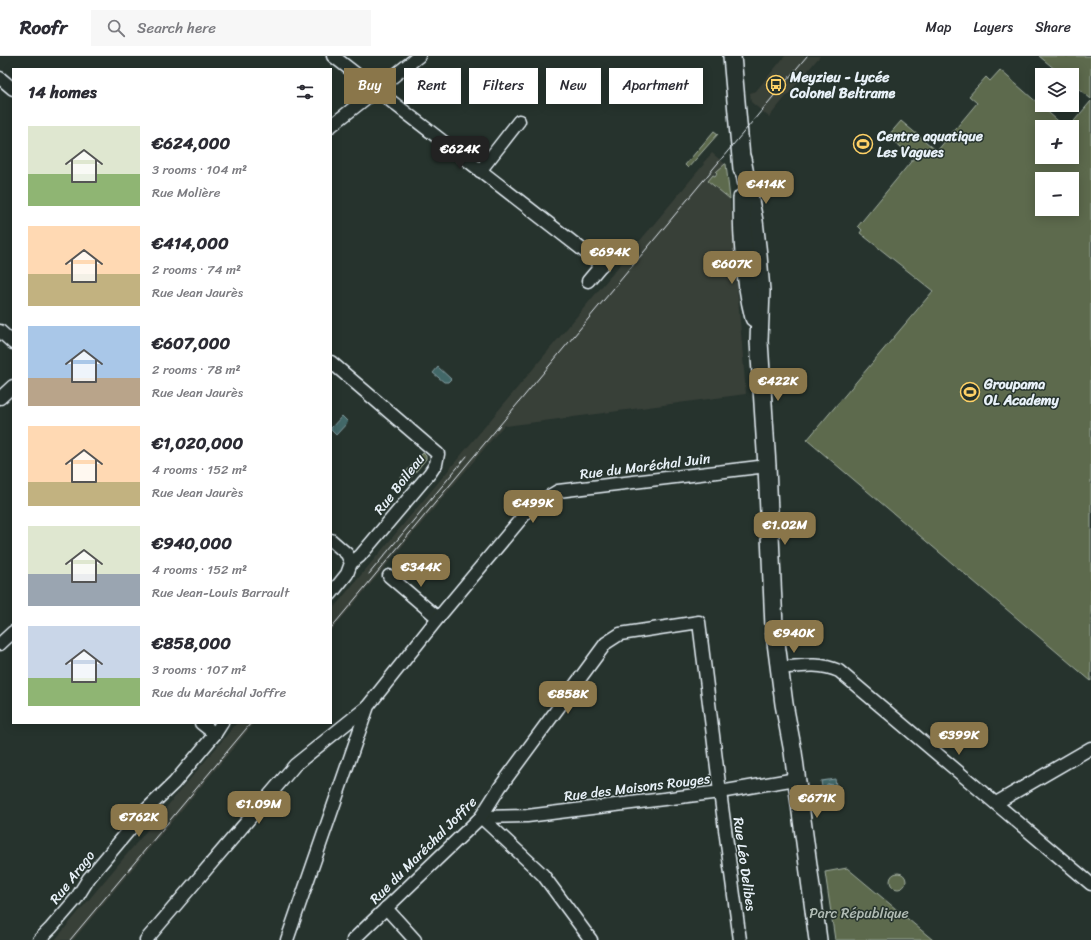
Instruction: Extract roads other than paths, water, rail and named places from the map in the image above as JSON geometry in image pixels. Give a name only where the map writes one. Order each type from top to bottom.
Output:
[{"type":"main road","points":[[732,56],[742,159],[742,223],[748,292],[759,341],[767,466],[774,628],[818,940]]},
{"type":"street","points":[[333,56],[348,68]]},
{"type":"street","points":[[396,74],[419,56]]},
{"type":"street","points":[[332,125],[358,104]]},
{"type":"street","points":[[394,104],[602,265]]},
{"type":"street","points":[[480,171],[519,121]]},
{"type":"street","points":[[588,281],[614,250]]},
{"type":"street","points":[[0,331],[12,342]]},
{"type":"street","name":"Rue Boileau","points":[[332,363],[438,454],[436,464],[430,473],[360,556],[351,563]]},
{"type":"street","points":[[0,398],[12,387]]},
{"type":"street","name":"Rue du Maréchal Juin","points":[[287,940],[368,706],[438,618],[530,508],[558,491],[767,466]]},
{"type":"street","points":[[332,541],[347,554],[351,563],[347,574],[332,593]]},
{"type":"street","points":[[389,576],[438,618]]},
{"type":"street","name":"Rue du Maréchal Joffre","points":[[353,940],[481,817],[500,787],[606,643],[620,634],[699,622],[720,792]]},
{"type":"street","points":[[0,644],[12,633]]},
{"type":"street","points":[[780,668],[810,665],[830,667],[839,671],[1091,884]]},
{"type":"street","points":[[146,940],[295,765],[368,706]]},
{"type":"street","points":[[202,724],[215,734]]},
{"type":"street","name":"Rue Arago","points":[[39,940],[76,899],[89,878],[146,810],[174,783],[215,734],[221,724]]},
{"type":"street","points":[[996,803],[1091,748]]},
{"type":"street","name":"Rue des Maisons Rouges","points":[[481,817],[527,816],[720,792],[796,779]]},
{"type":"street","name":"Rue Léo Delibes","points":[[720,792],[740,940]]},
{"type":"street","points":[[481,817],[543,875],[591,940]]},
{"type":"street","points":[[386,908],[415,940]]},
{"type":"water","points":[[438,367],[451,379],[448,382],[444,382],[433,373]]},
{"type":"water","points":[[342,416],[348,422],[336,435],[332,431],[332,427]]},
{"type":"water","points":[[835,779],[839,804],[825,806],[821,781]]},
{"type":"tram line","points":[[332,627],[807,56]]},
{"type":"tram line","points":[[369,574],[467,456]]},
{"type":"tram line","points":[[70,940],[250,724]]},
{"type":"place","name":"Meyzieu - Lycée Colonel Beltrame","points":[[776,85]]},
{"type":"place","name":"Centre aquatique Les Vagues","points":[[863,144]]},
{"type":"place","name":"Groupama OL Academy","points":[[970,392]]},
{"type":"park label","name":"Parc République","points":[[859,913]]}]
